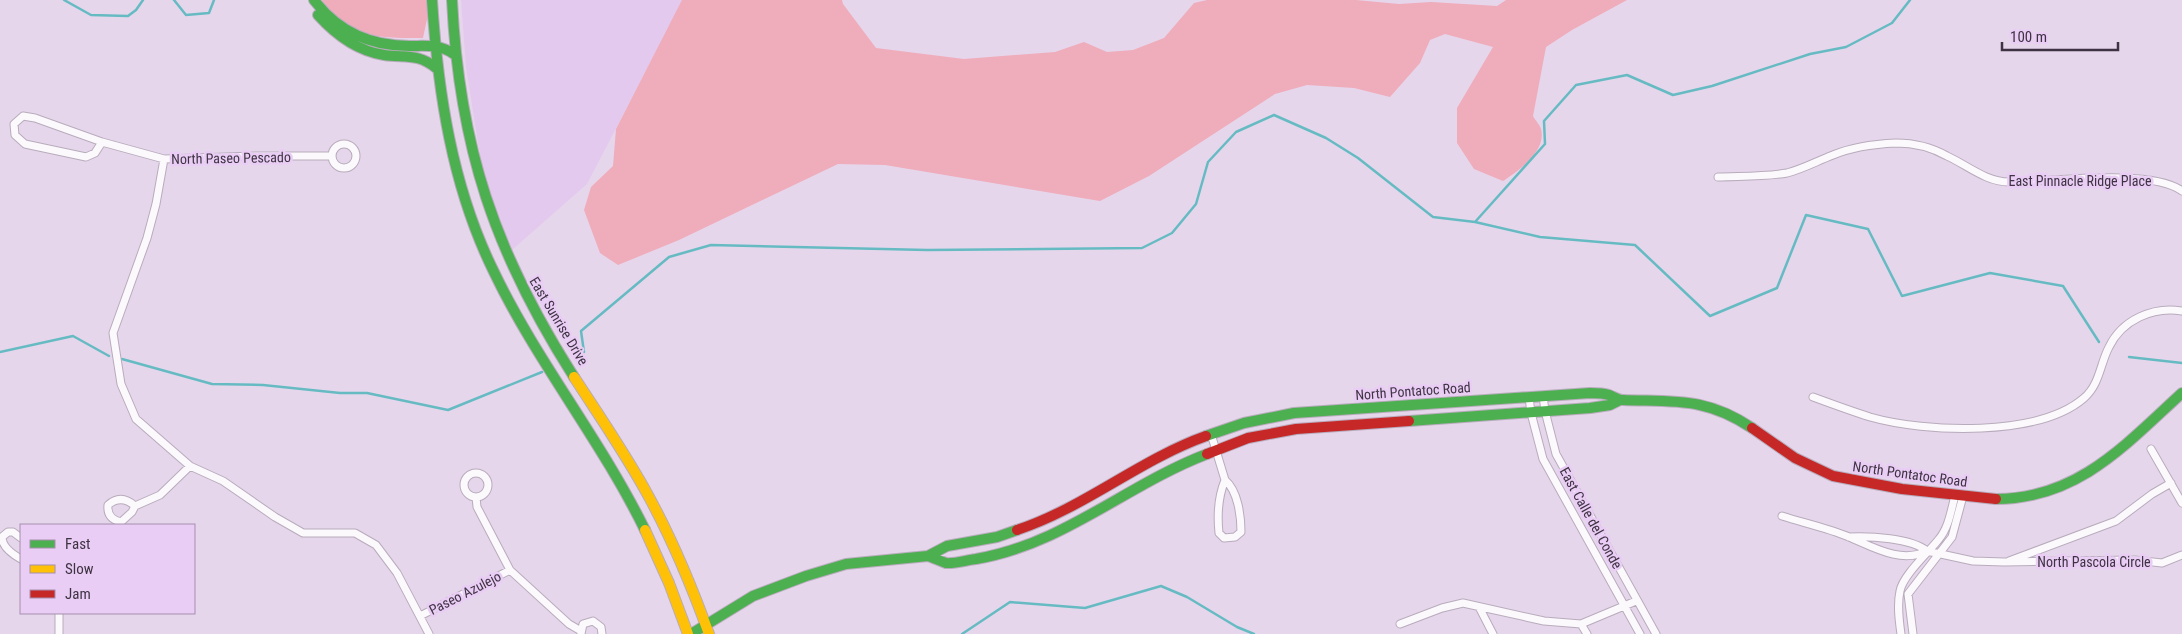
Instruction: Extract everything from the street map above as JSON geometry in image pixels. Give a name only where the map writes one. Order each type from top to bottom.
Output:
[{"type":"street","points":[[308,0],[316,14],[331,30],[355,46],[384,55],[419,56],[426,59],[436,68]]},
{"type":"street","points":[[314,0],[334,23],[356,38],[370,43],[395,46],[434,44],[446,47],[454,54]]},
{"type":"street","points":[[432,0],[436,68],[444,121],[461,186],[493,271],[523,326],[630,501],[661,562],[689,634]]},
{"type":"street","name":"East Sunrise Drive","points":[[452,0],[457,82],[471,152],[487,206],[511,264],[540,319],[638,477],[664,525],[678,552],[708,629]]},
{"type":"street","name":"North Paseo Pescado","points":[[102,142],[95,154],[86,158],[25,144],[15,135],[14,124],[18,119],[28,116],[102,142],[164,159],[332,156]]},
{"type":"street","name":"East Pinnacle Ridge Place","points":[[1718,177],[1788,173],[1814,164],[1833,154],[1861,147],[1896,143],[1920,145],[1948,156],[1973,171],[2008,182],[2064,179],[2155,180],[2174,185],[2182,191]]},
{"type":"street","points":[[164,159],[156,204],[147,238],[113,333],[121,384],[136,419],[190,466],[223,481],[275,517],[303,532],[355,533],[376,545],[397,573],[429,634]]},
{"type":"street","points":[[493,271],[511,264]]},
{"type":"street","points":[[1813,397],[1871,418],[1925,428],[1966,429],[2010,425],[2043,419],[2063,412],[2085,397],[2096,382],[2108,347],[2118,333],[2131,322],[2149,312],[2165,308],[2182,311]]},
{"type":"street","name":"North Pontatoc Road","points":[[689,634],[708,629],[753,596],[806,576],[846,564],[928,556],[947,546],[997,537],[1030,526],[1073,506],[1178,446],[1244,423],[1294,413],[1590,393],[1607,394],[1620,400],[1694,402],[1712,407],[1737,418],[1795,458],[1833,476],[1902,489],[1998,499],[2038,494],[2072,481],[2108,460],[2182,393]]},
{"type":"street","name":"East Calle del Conde","points":[[1543,396],[1556,454],[1656,634]]},
{"type":"street","name":"East Calle del Conde","points":[[1529,397],[1530,413],[1543,459],[1640,634]]},
{"type":"street","name":"North Pontatoc Road","points":[[928,556],[947,562],[965,560],[1002,554],[1036,542],[1081,521],[1143,484],[1185,462],[1248,438],[1296,429],[1530,413],[1610,405],[1620,400]]},
{"type":"street","points":[[1210,434],[1225,480],[1230,484],[1241,519],[1241,532],[1235,537],[1224,538],[1220,533],[1218,508],[1220,492],[1225,480]]},
{"type":"street","points":[[2151,449],[2182,503]]},
{"type":"street","points":[[135,506],[160,496],[190,466]]},
{"type":"street","name":"North Pascola Circle","points":[[2004,562],[2116,521],[2170,483]]},
{"type":"street","points":[[1900,634],[1900,590],[1927,551],[1940,539],[1959,496]]},
{"type":"street","points":[[1913,634],[1908,594],[1952,537],[1959,496]]},
{"type":"street","points":[[476,497],[477,507],[510,570],[569,624],[581,632],[586,622],[593,621],[599,624],[602,634]]},
{"type":"street","points":[[1782,516],[1849,537],[1869,548],[1893,554],[1918,556],[1927,551]]},
{"type":"street","points":[[20,537],[13,532],[8,532],[2,537],[6,548],[20,558]]},
{"type":"street","name":"North Pascola Circle","points":[[1849,537],[1874,536],[1919,545],[1927,551],[1973,561],[2135,560],[2162,562],[2182,555]]},
{"type":"street","name":"Paseo Azulejo","points":[[420,616],[510,570]]},
{"type":"street","points":[[1400,624],[1449,606],[1463,603],[1544,621],[1581,624],[1636,601]]},
{"type":"street","points":[[1479,607],[1493,634]]},
{"type":"street","points":[[59,634],[60,614]]},
{"type":"street","points":[[1581,624],[1587,634]]},
{"type":"shaded area","points":[[322,0],[431,0],[423,38],[394,38],[366,34],[354,29],[331,13]]},
{"type":"shaded area","points":[[461,0],[683,0],[587,184],[512,250],[494,207],[481,162],[466,67]]},
{"type":"shaded area","points":[[682,0],[842,0],[876,48],[964,59],[1055,52],[1084,42],[1107,52],[1133,50],[1164,38],[1194,3],[1207,0],[1356,0],[1399,4],[1431,2],[1497,6],[1506,0],[1627,0],[1572,30],[1546,47],[1533,116],[1541,129],[1540,145],[1530,160],[1503,181],[1474,169],[1457,143],[1457,108],[1493,47],[1445,34],[1430,40],[1420,63],[1390,97],[1354,88],[1307,85],[1275,94],[1149,176],[1100,201],[885,165],[838,164],[679,240],[618,265],[600,253],[584,210],[591,187],[613,166],[616,129]]},
{"type":"waterway","points":[[64,0],[91,15],[128,16],[136,10],[143,0]]},
{"type":"waterway","points":[[174,0],[186,15],[209,13],[214,0]]},
{"type":"waterway","points":[[584,352],[581,331],[669,257],[711,245],[927,250],[1142,248],[1172,233],[1196,204],[1208,162],[1236,132],[1274,115],[1326,138],[1358,158],[1433,217],[1475,222],[1545,144],[1544,121],[1576,85],[1627,75],[1673,95],[1712,86],[1810,54],[1846,47],[1892,23],[1910,0]]},
{"type":"waterway","points":[[1475,222],[1540,237],[1635,245],[1710,316],[1777,288],[1806,215],[1868,229],[1902,296],[1990,273],[2063,286],[2099,342]]},
{"type":"waterway","points":[[0,352],[73,336],[109,356]]},
{"type":"waterway","points":[[2129,357],[2182,363]]},
{"type":"waterway","points":[[122,359],[212,384],[263,385],[340,393],[367,393],[448,410],[542,372]]},
{"type":"waterway","points":[[962,634],[1010,602],[1085,608],[1161,586],[1187,597],[1237,627],[1254,634]]},
{"type":"traffic: fast","points":[[314,0],[333,21],[344,29],[368,40],[395,45],[438,47],[454,54]]},
{"type":"traffic: fast","points":[[432,0],[438,70],[449,139],[467,207],[480,240],[511,305],[609,464],[645,530]]},
{"type":"traffic: fast","points":[[452,0],[456,53],[463,103],[473,151],[486,197],[503,242],[523,286],[546,331],[574,377]]},
{"type":"traffic: fast","points":[[318,15],[332,29],[356,46],[384,55],[417,58],[436,68]]},
{"type":"traffic: fast","points":[[1206,436],[1244,423],[1294,413],[1590,393],[1607,394],[1621,400],[1690,403],[1705,406],[1735,418],[1752,428]]},
{"type":"traffic: fast","points":[[1996,499],[2025,497],[2052,490],[2076,479],[2120,449],[2182,393]]},
{"type":"traffic: fast","points":[[1409,421],[1590,408],[1610,405],[1620,400]]},
{"type":"traffic: fast","points":[[928,556],[946,563],[957,562],[1008,551],[1038,541],[1149,481],[1207,454]]},
{"type":"traffic: fast","points":[[691,634],[753,596],[806,576],[846,564],[928,556],[947,546],[997,537],[1017,530]]},
{"type":"traffic: slow","points":[[574,377],[641,482],[658,514],[682,564],[709,634]]},
{"type":"traffic: slow","points":[[645,530],[669,583],[688,634]]},
{"type":"traffic: jam","points":[[1207,454],[1248,438],[1296,429],[1409,421]]},
{"type":"traffic: jam","points":[[1752,428],[1795,458],[1833,476],[1902,489],[1996,499]]},
{"type":"traffic: jam","points":[[1017,530],[1042,521],[1181,446],[1206,436]]}]
